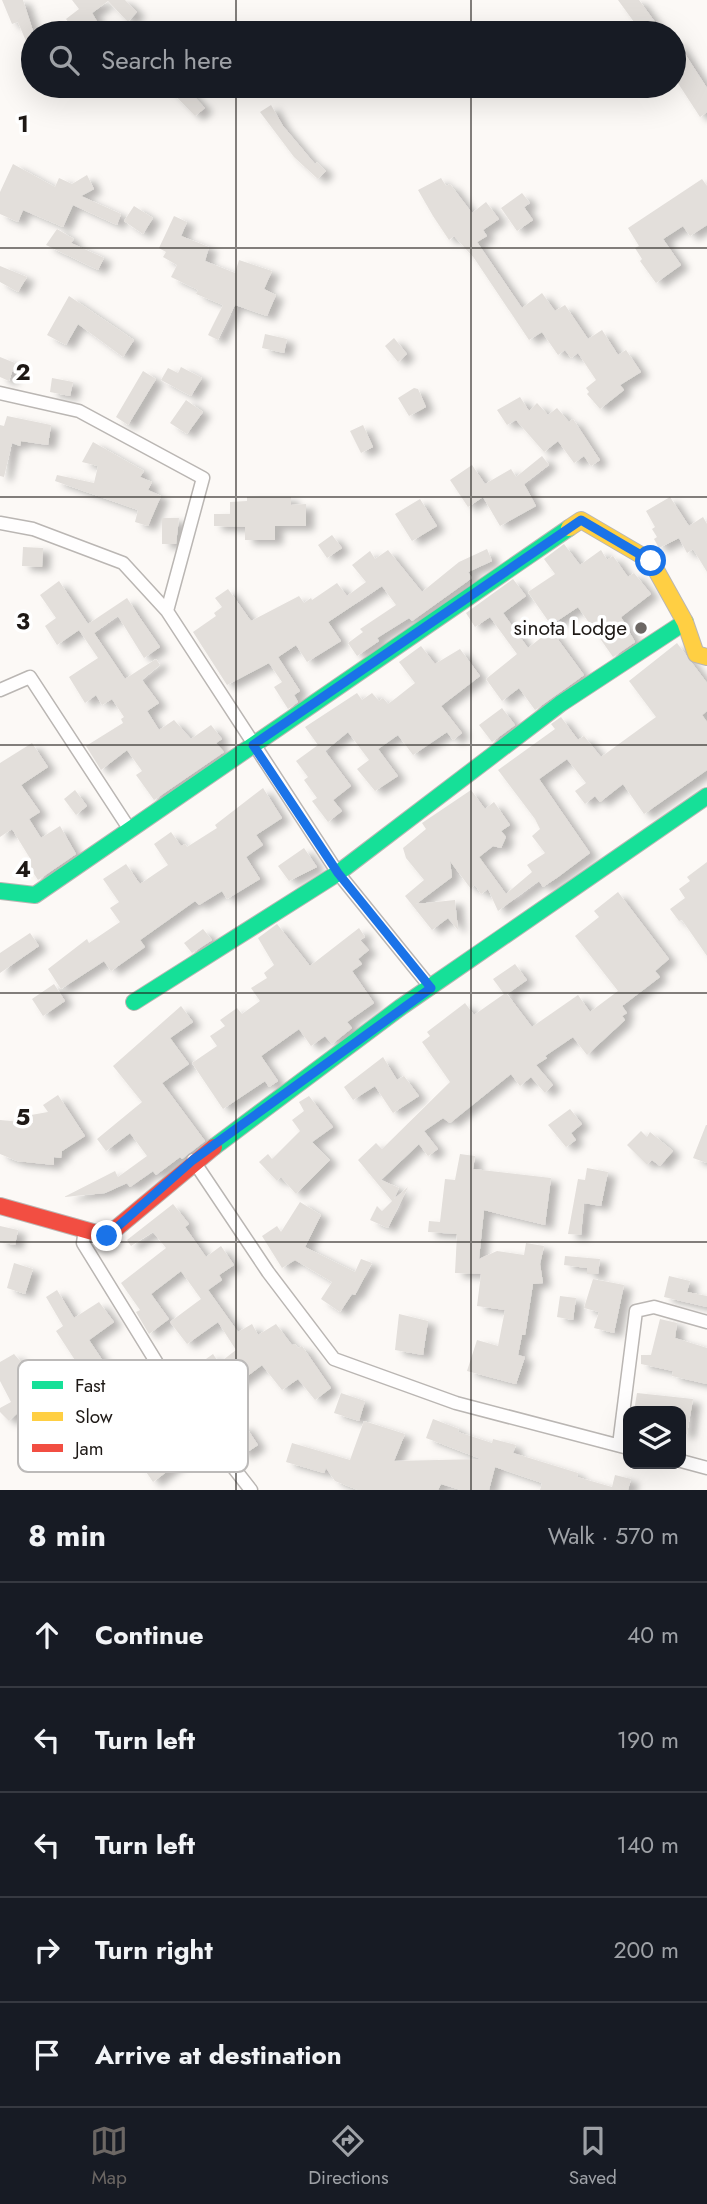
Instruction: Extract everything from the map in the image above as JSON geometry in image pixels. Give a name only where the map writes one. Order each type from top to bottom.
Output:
[{"type":"street","points":[[0,393],[79,411],[203,478],[167,611]]},
{"type":"street","points":[[0,891],[34,895],[581,520],[651,561],[685,622],[696,654],[707,657]]},
{"type":"street","points":[[0,523],[33,529],[123,564],[167,611],[338,873],[431,988]]},
{"type":"street","points":[[134,1002],[338,873],[560,704],[685,622]]},
{"type":"street","points":[[0,690],[30,677],[130,830]]},
{"type":"street","points":[[0,1206],[107,1236],[193,1160],[431,988],[707,796]]},
{"type":"street","points":[[193,1160],[268,1272],[334,1359],[456,1403],[623,1446]]},
{"type":"street","points":[[85,1229],[83,1243],[155,1360]]},
{"type":"street","points":[[628,1406],[636,1311],[654,1307],[707,1322]]},
{"type":"street","points":[[686,1462],[707,1468]]},
{"type":"street","points":[[237,1472],[251,1490]]},
{"type":"building","points":[[2,0],[23,0],[30,21],[21,21],[21,29],[18,22],[12,24]]},
{"type":"building","points":[[72,0],[125,0],[137,12],[127,21],[108,1],[92,13],[97,21],[68,21],[66,19],[79,9]]},
{"type":"building","points":[[618,0],[639,0],[654,21],[633,21]]},
{"type":"building","points":[[686,56],[707,88],[707,112],[700,117],[686,95]]},
{"type":"building","points":[[178,98],[195,98],[205,108],[195,116]]},
{"type":"building","points":[[271,105],[283,126],[315,164],[317,162],[326,171],[318,179],[294,157],[260,112]]},
{"type":"building","points":[[13,164],[55,187],[59,178],[72,184],[87,175],[94,189],[81,196],[121,214],[117,225],[73,205],[63,227],[23,210],[18,222],[0,214],[0,192]]},
{"type":"building","points":[[441,178],[446,186],[450,184],[472,213],[486,202],[499,219],[483,230],[487,236],[477,242],[522,308],[542,293],[555,311],[565,305],[588,339],[602,330],[618,355],[626,350],[641,372],[620,385],[624,390],[600,409],[587,394],[589,392],[586,388],[596,380],[578,353],[571,358],[565,350],[558,355],[542,332],[529,340],[474,258],[454,236],[449,240],[418,190]]},
{"type":"building","points":[[702,179],[707,186],[707,225],[690,236],[683,226],[663,239],[681,265],[656,283],[640,261],[642,259],[635,248],[639,246],[628,228]]},
{"type":"building","points":[[522,193],[530,203],[524,207],[533,220],[517,231],[501,208]]},
{"type":"building","points":[[134,206],[153,218],[143,234],[124,221]]},
{"type":"building","points":[[174,216],[187,222],[181,236],[209,247],[205,261],[235,273],[239,260],[272,271],[264,289],[276,295],[267,316],[235,305],[218,340],[208,335],[223,305],[196,294],[198,290],[171,277],[177,265],[163,257],[166,252],[159,248]]},
{"type":"building","points":[[57,229],[74,239],[71,243],[104,258],[98,270],[46,245]]},
{"type":"building","points":[[0,266],[27,277],[18,292],[0,282]]},
{"type":"building","points":[[69,296],[134,340],[123,357],[78,324],[66,345],[47,335]]},
{"type":"building","points":[[265,334],[287,339],[284,353],[262,348]]},
{"type":"building","points":[[394,338],[407,354],[398,362],[385,346]]},
{"type":"building","points":[[0,357],[15,363],[9,381],[0,377]]},
{"type":"building","points":[[181,367],[202,378],[191,396],[161,380],[168,368],[178,373]]},
{"type":"building","points":[[143,371],[156,379],[128,425],[116,417]]},
{"type":"building","points":[[52,378],[73,382],[70,396],[50,392]]},
{"type":"building","points":[[414,388],[418,389],[426,407],[409,416],[398,398]]},
{"type":"building","points":[[520,397],[529,411],[537,403],[548,415],[557,408],[569,422],[573,419],[600,460],[591,466],[584,456],[574,463],[558,441],[544,452],[516,420],[507,425],[497,410]]},
{"type":"building","points":[[186,400],[203,412],[187,434],[170,423]]},
{"type":"building","points":[[7,416],[51,425],[48,445],[21,441],[20,446],[12,443],[4,477],[0,476],[0,425],[4,426]]},
{"type":"building","points":[[363,425],[373,447],[361,453],[350,431]]},
{"type":"building","points":[[93,442],[144,471],[140,477],[152,482],[148,490],[161,496],[148,526],[135,522],[138,510],[55,481],[57,475],[94,483],[98,466],[82,462]]},
{"type":"building","points":[[542,456],[549,465],[524,484],[536,506],[500,526],[483,497],[468,507],[450,480],[472,465],[485,484],[511,469],[516,477]]},
{"type":"building","points":[[247,497],[291,497],[291,505],[306,504],[306,526],[275,526],[275,540],[245,540],[245,527],[214,526],[214,514],[230,514],[230,502],[247,501]]},
{"type":"building","points":[[670,497],[689,526],[703,517],[707,524],[707,572],[693,549],[687,553],[679,538],[659,548],[654,539],[657,537],[652,529],[655,527],[646,511]]},
{"type":"building","points":[[420,499],[437,526],[412,541],[395,514]]},
{"type":"building","points":[[162,518],[179,518],[176,544],[162,544]]},
{"type":"building","points":[[332,535],[342,548],[327,558],[318,545]]},
{"type":"building","points":[[564,544],[580,565],[601,550],[607,560],[613,556],[628,577],[634,573],[651,594],[621,617],[635,642],[613,657],[578,607],[551,625],[528,592],[555,574],[544,559]]},
{"type":"building","points":[[23,547],[43,548],[42,567],[22,566]]},
{"type":"building","points":[[487,549],[492,561],[468,572],[472,578],[412,621],[409,618],[377,638],[379,641],[357,656],[348,643],[363,632],[360,629],[396,605],[382,586],[328,622],[341,641],[307,662],[296,645],[278,657],[300,691],[294,695],[298,702],[288,709],[274,687],[282,682],[269,663],[227,685],[193,632],[216,616],[214,613],[222,607],[215,598],[228,589],[251,621],[299,596],[304,603],[311,598],[312,600],[337,583],[347,596],[366,582],[352,565],[370,551],[375,559],[388,550],[422,592],[459,562]]},
{"type":"building","points":[[513,579],[526,596],[503,613],[528,648],[551,630],[584,675],[535,710],[519,688],[502,701],[486,679],[517,654],[490,617],[475,627],[466,613]]},
{"type":"building","points":[[59,581],[88,624],[127,598],[160,647],[144,658],[118,616],[94,633],[125,679],[156,659],[160,665],[142,680],[159,703],[147,711],[159,730],[174,720],[191,739],[211,725],[222,739],[216,743],[224,752],[154,800],[136,775],[142,771],[127,750],[101,770],[86,746],[123,723],[121,719],[124,717],[112,699],[102,705],[96,695],[85,703],[69,677],[98,658],[79,630],[57,645],[45,626],[56,618],[40,595]]},
{"type":"building","points":[[677,643],[707,683],[707,711],[702,715],[707,722],[707,770],[644,814],[623,784],[600,802],[595,796],[585,804],[575,791],[586,783],[567,759],[539,779],[590,853],[543,887],[539,881],[498,911],[488,889],[481,894],[475,885],[471,889],[450,861],[452,877],[416,904],[455,900],[458,930],[448,918],[432,930],[405,896],[424,880],[406,858],[403,848],[426,829],[422,823],[471,790],[485,809],[494,802],[510,825],[501,831],[506,837],[501,848],[493,846],[479,857],[506,894],[532,872],[527,865],[545,853],[532,836],[540,829],[535,819],[498,770],[555,729],[551,724],[561,717],[578,740],[584,736],[601,757],[656,717],[629,681]]},
{"type":"building","points":[[421,646],[435,664],[460,649],[480,676],[441,706],[462,733],[453,740],[447,732],[413,755],[398,735],[378,749],[398,776],[375,791],[357,769],[369,760],[348,732],[325,751],[351,786],[333,800],[342,811],[328,822],[312,801],[317,798],[304,780],[308,777],[296,761],[318,745],[305,727],[357,693],[362,700],[372,693],[379,701],[383,698],[388,704],[415,683],[399,662]]},
{"type":"building","points":[[502,708],[515,725],[492,742],[479,725]]},
{"type":"building","points":[[32,743],[48,767],[21,785],[40,812],[29,819],[41,838],[60,826],[76,854],[38,880],[27,863],[31,860],[12,829],[0,837],[0,763]]},
{"type":"building","points":[[263,788],[282,818],[256,835],[263,845],[246,857],[260,879],[227,899],[222,891],[199,905],[195,901],[140,940],[145,947],[111,971],[104,961],[61,989],[48,969],[87,939],[89,943],[120,922],[110,908],[119,902],[103,879],[126,864],[140,884],[168,865],[154,844],[171,832],[181,846],[185,844],[187,847],[217,828],[215,825]]},
{"type":"building","points":[[75,790],[87,806],[76,815],[64,799]]},
{"type":"building","points":[[304,848],[317,867],[289,881],[278,866]]},
{"type":"building","points":[[707,862],[707,956],[682,920],[679,921],[670,909],[685,898],[679,889],[690,881],[687,877]]},
{"type":"building","points":[[618,892],[669,959],[655,971],[660,977],[622,1006],[627,1013],[622,1016],[625,1020],[587,1055],[573,1037],[536,1065],[553,1085],[545,1093],[531,1077],[520,1086],[511,1074],[450,1123],[443,1118],[424,1131],[438,1149],[428,1156],[419,1144],[381,1180],[399,1188],[394,1199],[408,1187],[388,1228],[370,1220],[377,1206],[382,1211],[392,1201],[358,1160],[376,1143],[382,1149],[450,1082],[422,1042],[430,1036],[427,1032],[465,1003],[474,1015],[504,994],[493,979],[515,964],[527,980],[507,994],[532,1027],[578,995],[590,1012],[618,991],[575,936],[599,917],[594,911]]},
{"type":"building","points":[[277,924],[310,966],[359,928],[365,937],[360,940],[369,950],[358,959],[362,964],[352,971],[374,1003],[347,1022],[352,1028],[332,1044],[325,1036],[311,1046],[299,1029],[261,1056],[278,1081],[269,1087],[265,1081],[223,1109],[192,1063],[217,1046],[210,1036],[225,1026],[220,1020],[237,1008],[242,1014],[260,1001],[251,988],[267,978],[264,973],[274,965],[258,938]]},
{"type":"building","points":[[203,929],[212,940],[192,953],[184,943]]},
{"type":"building","points":[[30,933],[39,946],[0,973],[0,953]]},
{"type":"building","points":[[54,984],[65,1001],[43,1016],[32,999]]},
{"type":"building","points":[[181,1006],[193,1022],[170,1038],[189,1064],[162,1083],[205,1141],[156,1175],[153,1171],[130,1187],[127,1183],[105,1193],[64,1197],[115,1171],[118,1177],[147,1156],[130,1133],[106,1151],[97,1139],[142,1102],[113,1066]]},
{"type":"building","points":[[383,1057],[397,1080],[404,1076],[419,1096],[393,1113],[375,1086],[353,1100],[344,1087]]},
{"type":"building","points":[[58,1095],[85,1136],[62,1151],[61,1158],[54,1157],[54,1165],[17,1161],[0,1154],[0,1120],[33,1123],[31,1115],[48,1112],[43,1105]]},
{"type":"building","points":[[309,1096],[333,1127],[312,1142],[330,1160],[296,1194],[281,1177],[277,1181],[259,1162],[268,1154],[272,1159],[300,1131],[292,1120],[304,1111],[299,1102]]},
{"type":"building","points":[[570,1109],[582,1124],[571,1133],[576,1140],[566,1147],[548,1125]]},
{"type":"building","points":[[707,1125],[707,1163],[693,1158]]},
{"type":"building","points":[[641,1131],[647,1137],[650,1132],[673,1151],[660,1166],[652,1160],[647,1165],[627,1145]]},
{"type":"building","points":[[460,1154],[475,1156],[473,1169],[551,1178],[545,1225],[484,1210],[479,1259],[497,1251],[524,1255],[526,1243],[544,1246],[540,1264],[543,1283],[533,1284],[525,1335],[522,1335],[518,1355],[525,1357],[516,1384],[467,1371],[477,1340],[498,1346],[505,1310],[477,1306],[481,1274],[455,1273],[457,1234],[428,1232],[429,1221],[440,1222],[445,1179],[455,1180]]},
{"type":"building","points":[[587,1168],[608,1172],[601,1206],[584,1203],[581,1235],[568,1234],[578,1179],[585,1180]]},
{"type":"building","points":[[300,1202],[321,1215],[305,1247],[355,1272],[361,1259],[372,1263],[355,1295],[352,1294],[340,1312],[321,1299],[332,1282],[295,1260],[282,1268],[262,1236],[277,1226],[281,1232]]},
{"type":"building","points":[[173,1204],[189,1224],[185,1227],[206,1257],[221,1246],[234,1265],[219,1275],[222,1280],[208,1290],[238,1332],[252,1324],[258,1335],[276,1324],[292,1345],[295,1344],[298,1348],[302,1346],[331,1388],[315,1400],[298,1379],[282,1390],[262,1365],[248,1376],[248,1360],[223,1360],[236,1350],[218,1322],[187,1344],[170,1322],[201,1299],[181,1271],[151,1294],[169,1319],[149,1334],[136,1312],[140,1310],[121,1283],[166,1248],[153,1232],[131,1246],[127,1240]]},
{"type":"building","points":[[0,1226],[18,1230],[15,1245],[0,1242]]},
{"type":"building","points":[[565,1256],[600,1259],[598,1274],[587,1274],[587,1268],[564,1265]]},
{"type":"building","points":[[14,1263],[33,1269],[25,1294],[7,1288]]},
{"type":"building","points":[[669,1276],[690,1281],[687,1292],[707,1296],[707,1307],[664,1297]]},
{"type":"building","points":[[593,1279],[624,1285],[614,1333],[594,1328],[599,1312],[584,1308]]},
{"type":"building","points":[[57,1290],[74,1318],[99,1302],[114,1322],[89,1340],[102,1360],[75,1360],[56,1331],[63,1326],[46,1297]]},
{"type":"building","points":[[560,1296],[576,1298],[573,1320],[557,1317]]},
{"type":"building","points":[[399,1314],[428,1321],[423,1355],[395,1350]]},
{"type":"building","points":[[660,1319],[677,1323],[675,1338],[707,1348],[707,1384],[672,1376],[673,1371],[641,1364],[641,1355],[651,1355]]},
{"type":"building","points":[[14,1354],[19,1360],[18,1412],[9,1421],[0,1412],[0,1408],[11,1402],[0,1381],[0,1362]]},
{"type":"building","points":[[213,1354],[217,1360],[205,1360]]},
{"type":"building","points":[[341,1393],[365,1401],[359,1421],[334,1413]]},
{"type":"building","points":[[637,1393],[693,1399],[687,1434],[686,1406],[635,1406]]},
{"type":"building","points":[[433,1419],[459,1429],[458,1432],[492,1443],[493,1439],[516,1445],[513,1453],[578,1473],[577,1477],[612,1487],[615,1475],[631,1479],[628,1490],[540,1490],[542,1483],[495,1467],[489,1490],[461,1490],[441,1484],[438,1490],[358,1490],[335,1481],[326,1468],[324,1473],[286,1462],[292,1443],[350,1460],[364,1421],[405,1434],[394,1461],[481,1459],[426,1438]]},
{"type":"building","points":[[248,1430],[258,1445],[248,1452]]},
{"type":"building","points":[[146,1472],[166,1472],[153,1482]]},
{"type":"traffic: fast","points":[[0,891],[35,895],[569,528]]},
{"type":"traffic: fast","points":[[134,1002],[338,873],[560,704],[685,622]]},
{"type":"traffic: fast","points":[[214,1147],[401,1007],[707,796]]},
{"type":"traffic: slow","points":[[569,528],[581,520],[651,561],[685,622],[696,654],[707,657]]},
{"type":"traffic: jam","points":[[0,1206],[107,1236],[214,1147]]},
{"type":"place","name":"sinota Lodge","points":[[641,628]]},
{"type":"route","points":[[107,1236],[193,1160],[431,988],[338,873],[253,745],[581,520],[651,561]]}]
